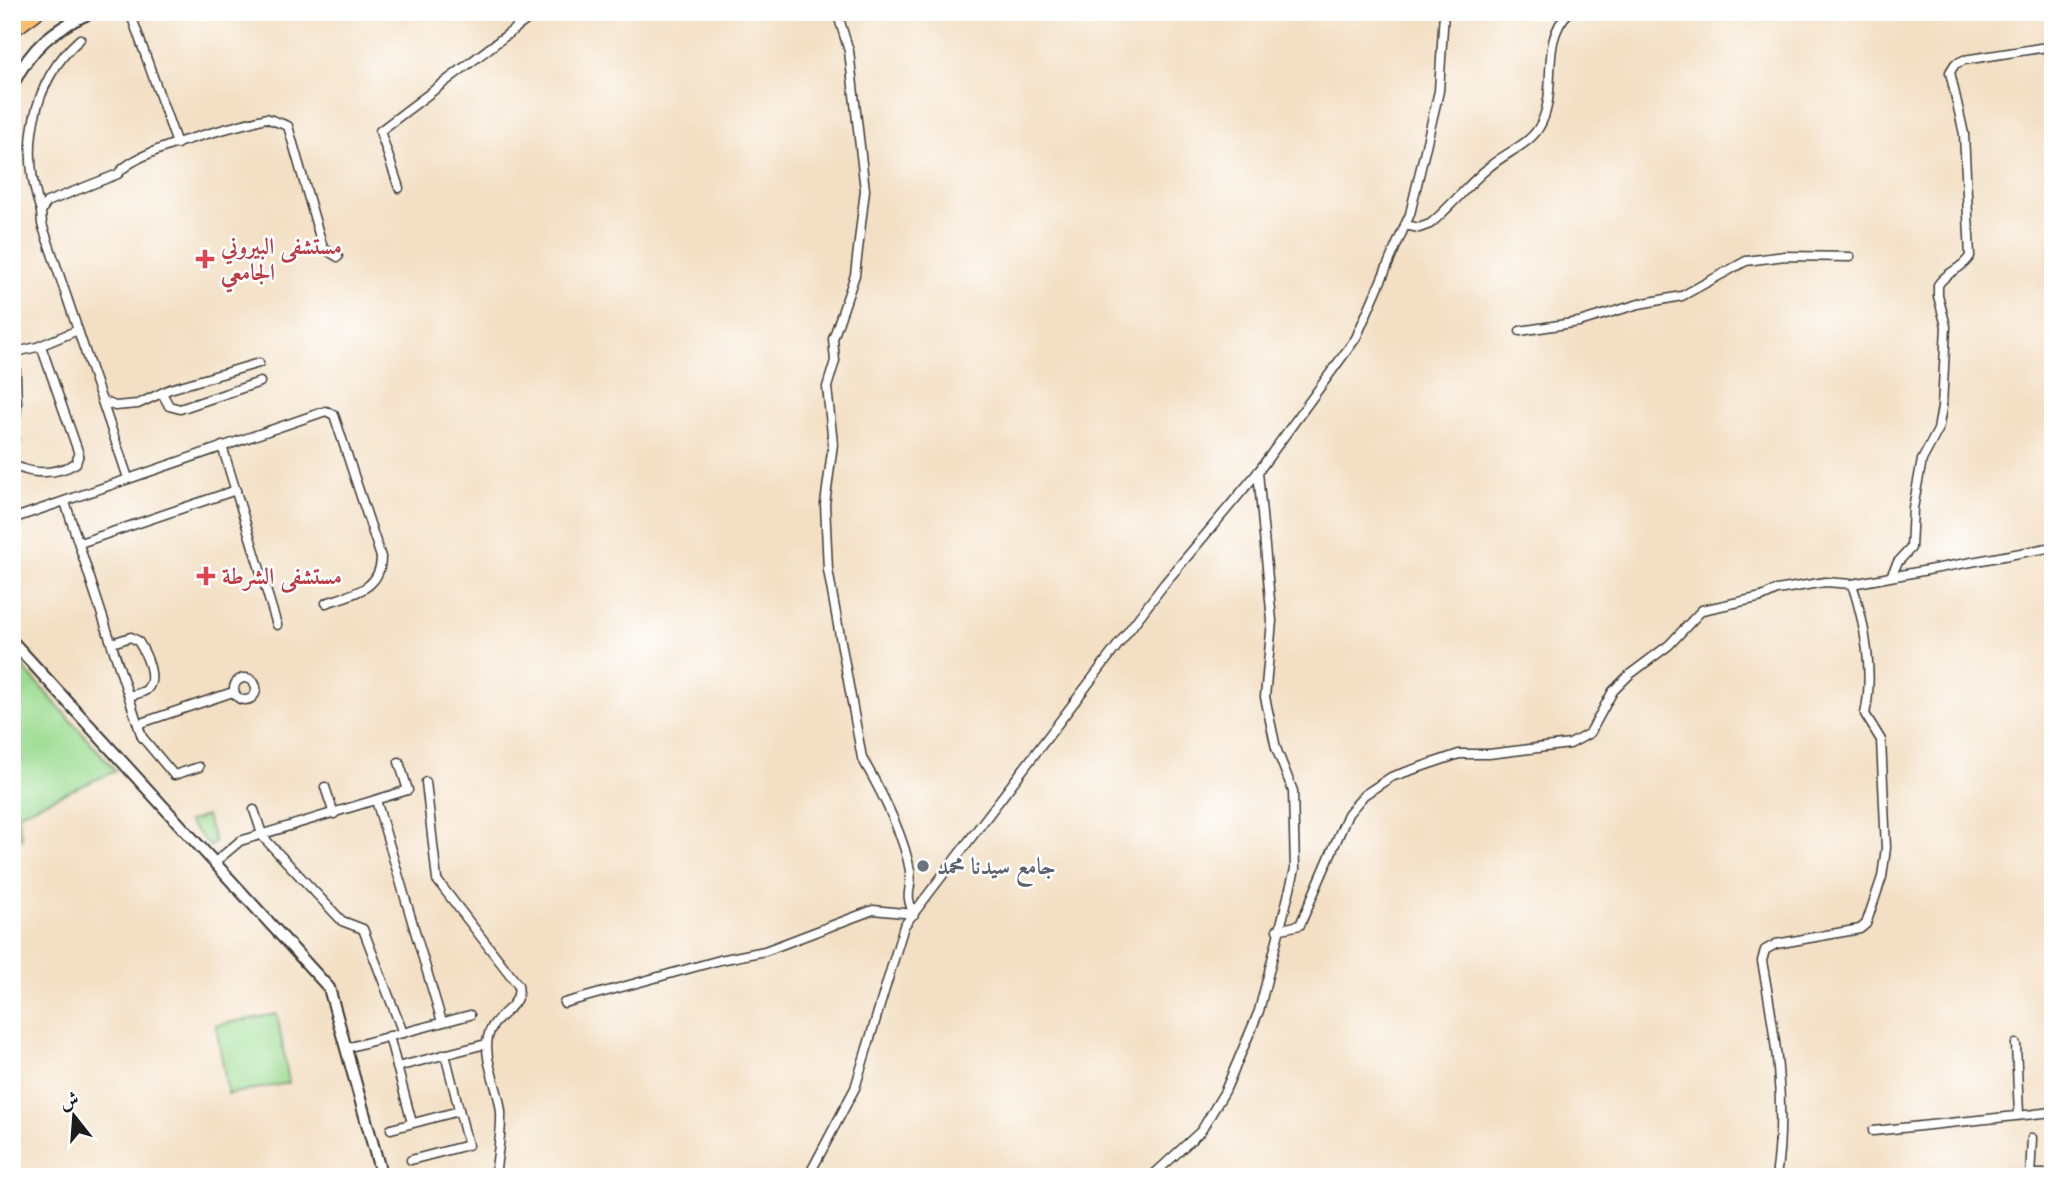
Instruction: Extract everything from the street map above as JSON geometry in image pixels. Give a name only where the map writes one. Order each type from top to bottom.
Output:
[{"type":"highway","points":[[12,29],[35,12]]},
{"type":"street","points":[[12,86],[26,59],[45,39],[69,22],[92,12]]},
{"type":"street","points":[[130,12],[177,144]]},
{"type":"street","points":[[399,188],[380,137],[384,126],[537,12]]},
{"type":"street","points":[[837,12],[849,51],[864,190],[855,275],[833,340],[835,361],[827,387],[833,444],[825,504],[828,570],[862,758],[877,783],[910,873],[906,898],[914,914]]},
{"type":"street","points":[[808,1177],[855,1088],[904,926],[1165,583],[1258,472],[1356,338],[1405,225],[1439,91],[1444,12]]},
{"type":"street","points":[[1405,225],[1419,228],[1430,224],[1485,170],[1506,152],[1524,144],[1538,129],[1550,94],[1551,49],[1556,31],[1569,12]]},
{"type":"street","points":[[80,39],[56,63],[44,82],[31,147],[33,187],[41,211],[42,224],[128,478]]},
{"type":"street","points":[[1891,576],[1898,562],[1911,548],[1913,508],[1922,460],[1938,430],[1946,326],[1938,296],[1938,285],[1952,271],[1964,266],[1969,256],[1964,134],[1950,72],[1955,64],[1964,60],[2053,46]]},
{"type":"street","points":[[41,211],[47,202],[118,174],[124,165],[177,144],[266,118],[288,125],[323,248],[338,257]]},
{"type":"street","points":[[1520,331],[1579,322],[1639,304],[1682,296],[1746,261],[1785,256],[1850,257]]},
{"type":"street","points":[[41,345],[79,454],[76,463],[66,469],[42,472],[21,469],[12,464],[17,404],[13,353],[78,330]]},
{"type":"street","points":[[103,401],[115,405],[138,404],[162,393],[259,363]]},
{"type":"street","points":[[162,393],[169,406],[180,409],[260,382]]},
{"type":"street","points":[[12,520],[326,411],[334,415],[381,557],[381,570],[376,582],[326,603]]},
{"type":"street","points":[[222,446],[277,625]]},
{"type":"street","points":[[1151,1177],[1201,1131],[1225,1091],[1259,1011],[1277,930],[1295,869],[1293,791],[1276,748],[1265,697],[1272,621],[1258,472]]},
{"type":"street","points":[[80,543],[236,490]]},
{"type":"street","points":[[65,502],[142,737],[174,775],[199,766]]},
{"type":"street","points":[[1277,930],[1300,925],[1311,892],[1348,814],[1364,795],[1391,777],[1459,754],[1489,754],[1570,744],[1590,733],[1613,691],[1629,675],[1669,645],[1702,610],[1801,586],[1825,582],[1852,584],[2053,547]]},
{"type":"street","points":[[1776,1177],[1780,1136],[1777,1040],[1762,961],[1765,950],[1776,944],[1860,929],[1866,923],[1882,877],[1886,848],[1881,740],[1865,714],[1869,696],[1868,669],[1859,605],[1852,584]]},
{"type":"street","points":[[112,643],[131,637],[138,640],[150,670],[150,682],[146,690],[129,696]]},
{"type":"street","points":[[12,641],[329,988],[382,1177]]},
{"type":"street","points":[[138,724],[233,692]]},
{"type":"street","points":[[214,863],[240,841],[262,837],[408,790],[399,762]]},
{"type":"street","points":[[426,782],[437,880],[518,985],[517,1001],[492,1022],[486,1044],[501,1111],[495,1177]]},
{"type":"street","points":[[325,787],[334,814]]},
{"type":"street","points":[[376,800],[442,1022]]},
{"type":"street","points":[[254,810],[262,837],[342,921],[363,929],[403,1032]]},
{"type":"street","points":[[564,1003],[720,960],[765,951],[873,910],[914,914]]},
{"type":"street","points":[[346,1048],[470,1015]]},
{"type":"street","points":[[389,1036],[412,1123]]},
{"type":"street","points":[[397,1067],[486,1044]]},
{"type":"street","points":[[2016,1044],[2019,1115]]},
{"type":"street","points":[[411,1160],[468,1145],[444,1054]]},
{"type":"street","points":[[390,1129],[459,1111]]},
{"type":"street","points":[[1873,1131],[2053,1112]]},
{"type":"street","points":[[2032,1138],[2030,1175],[2053,1174]]},
{"type":"green space","points":[[12,655],[116,771],[17,814],[22,839],[12,841]]},
{"type":"green space","points":[[206,816],[215,842],[210,847],[188,822]]},
{"type":"green space","points":[[277,1014],[289,1083],[228,1094],[216,1025]]},
{"type":"place","name":"مستشفى البيروني الجامعي","points":[[205,259]]},
{"type":"place","name":"مستشفى الشرطة","points":[[206,576]]},
{"type":"place","name":"جامع سيدنا محمد","points":[[923,866]]}]
